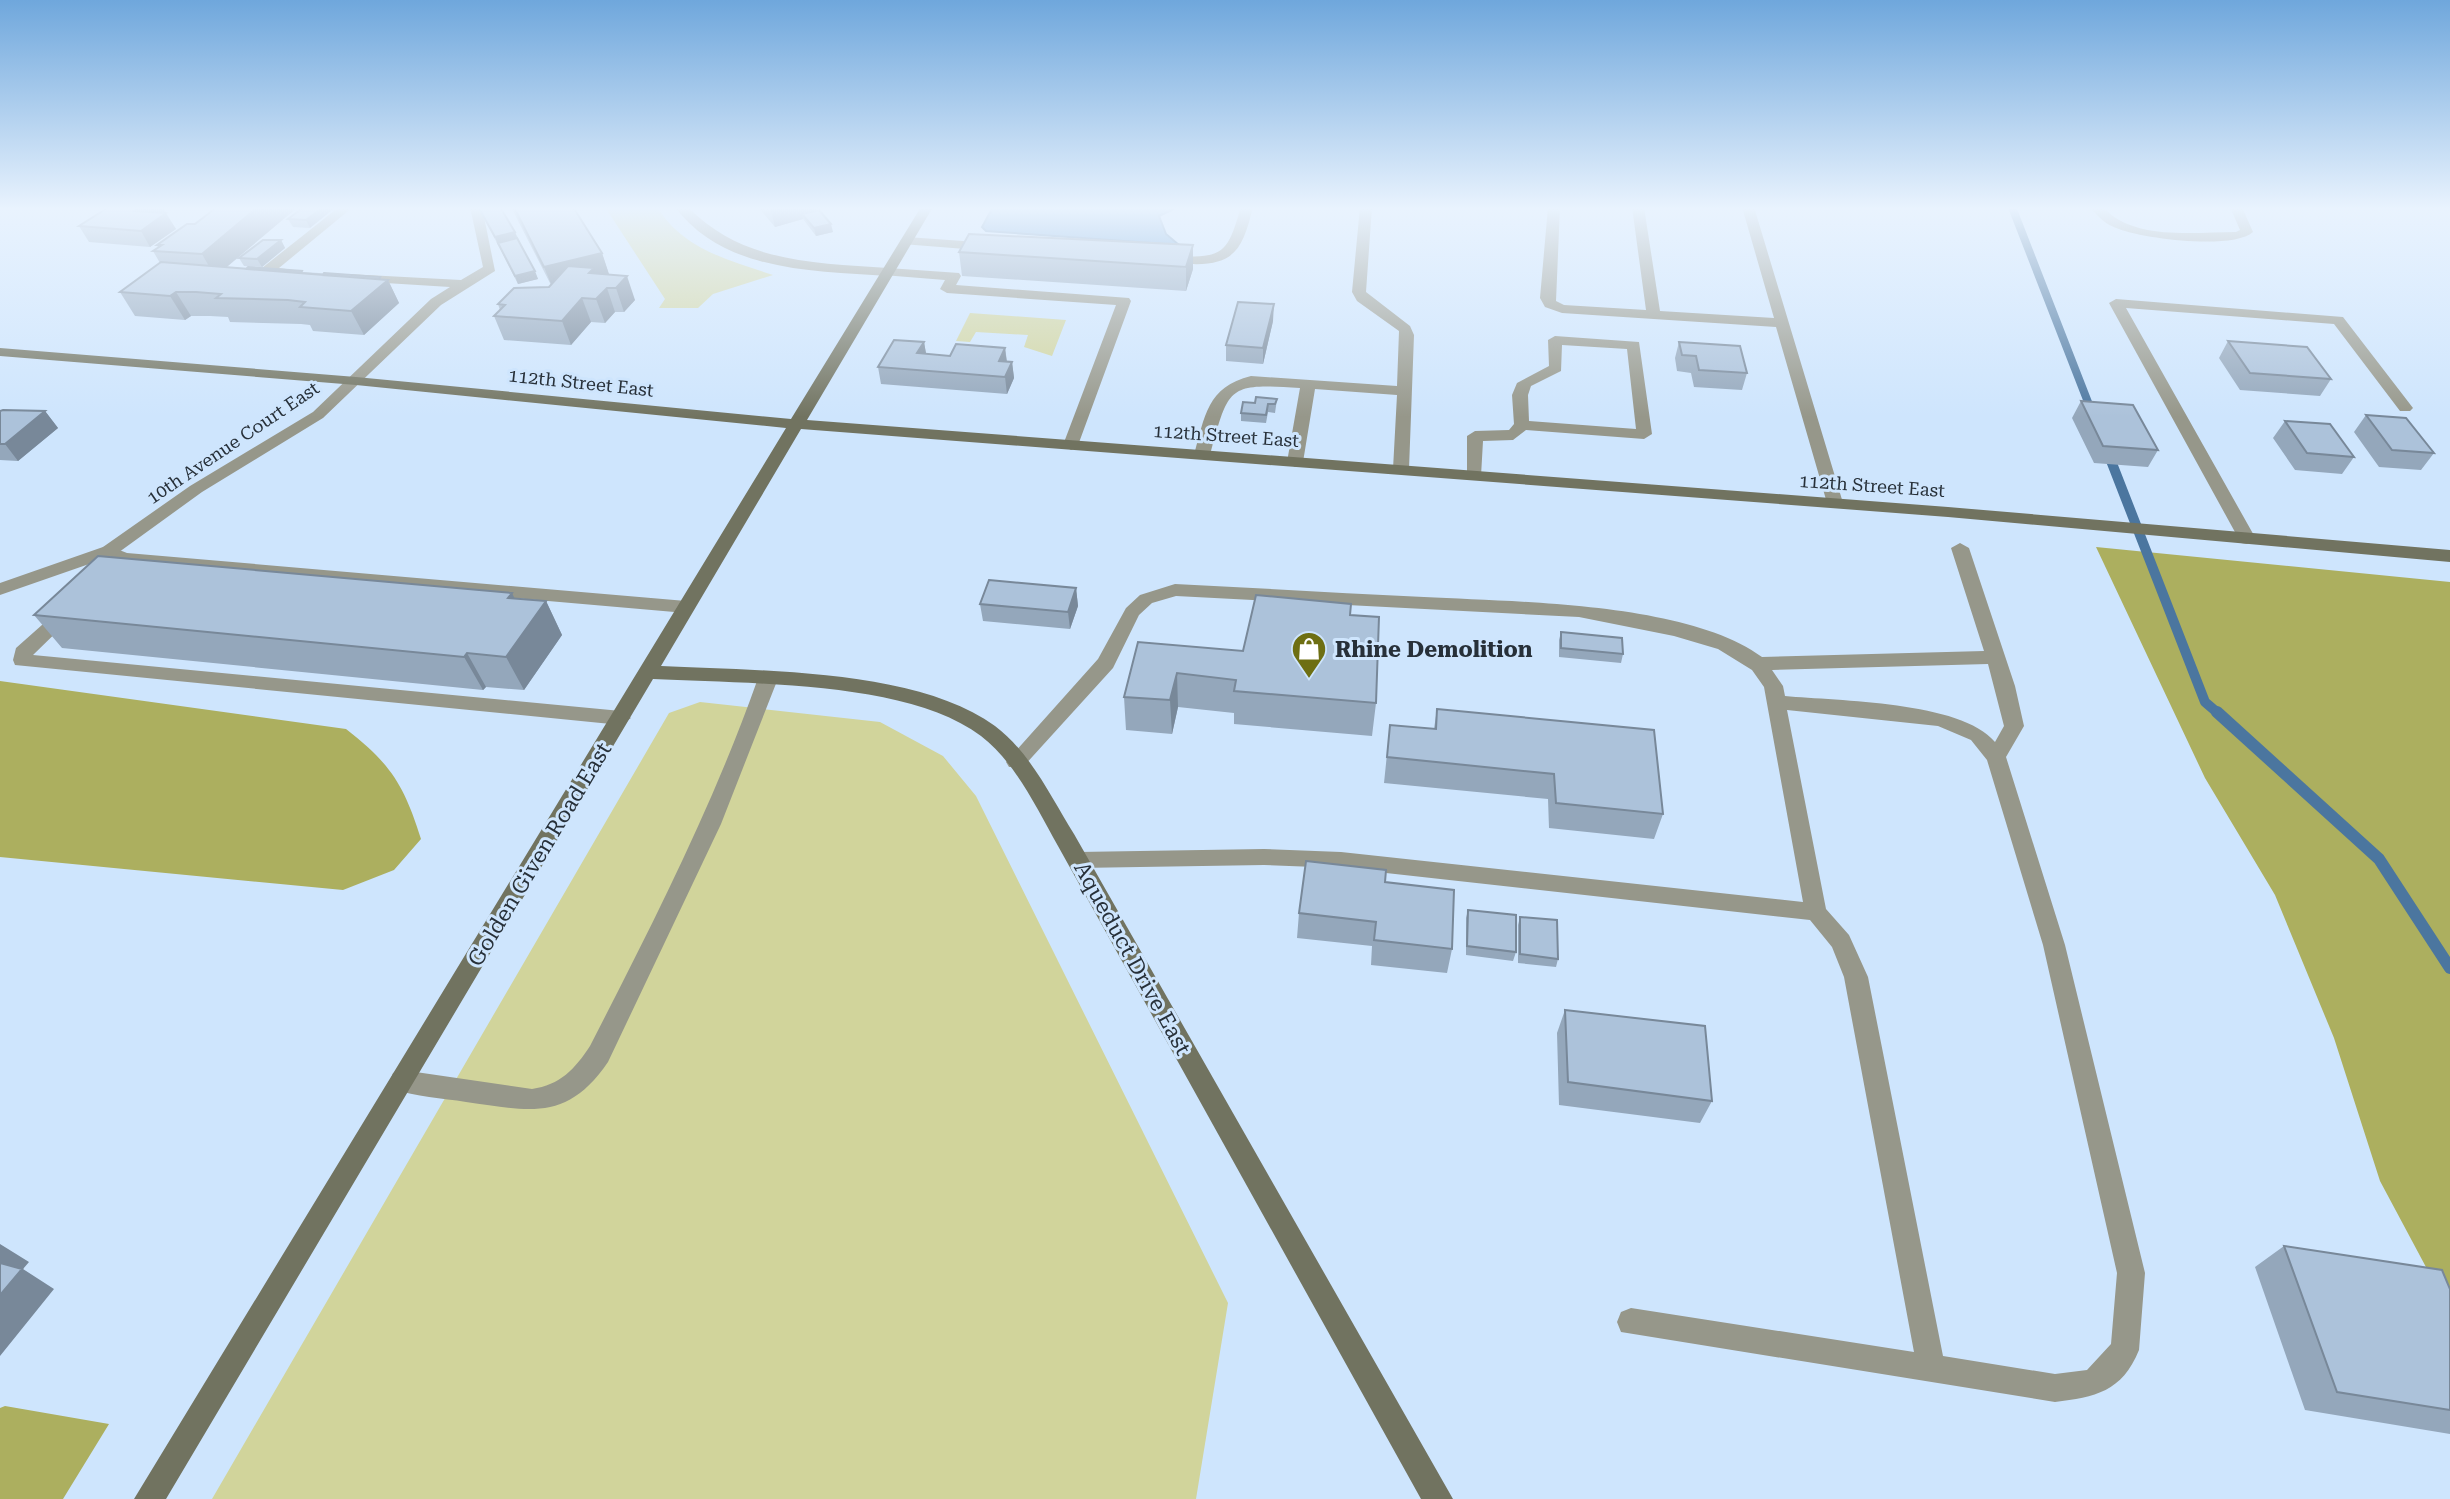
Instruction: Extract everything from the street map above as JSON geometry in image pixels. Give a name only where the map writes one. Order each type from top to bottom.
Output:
[{"type":"main road","name":"Golden Given Road East","points":[[149,1499],[885,277]]},
{"type":"main road","name":"112th Street East","points":[[0,352],[356,381],[796,424],[1835,503],[2450,556]]},
{"type":"main road","name":"Aqueduct Drive East","points":[[647,672],[899,694],[947,707],[988,731],[1016,762],[1078,860],[1438,1499]]},
{"type":"street","points":[[355,277],[460,284]]},
{"type":"street","name":"10th Avenue Court East","points":[[0,589],[115,560],[196,489],[318,415],[436,302],[473,277]]},
{"type":"street","points":[[953,277],[947,289],[1124,301],[1071,445]]},
{"type":"street","points":[[1360,277],[1359,292],[1362,298],[1405,329],[1401,469]]},
{"type":"street","points":[[1549,277],[1547,298],[1550,304],[1562,309],[1781,323]]},
{"type":"street","points":[[1648,277],[1654,315]]},
{"type":"street","points":[[1768,277],[1835,503]]},
{"type":"street","points":[[2247,539],[2116,303],[2338,320],[2405,408]]},
{"type":"street","points":[[1473,476],[1475,436],[1513,435],[1522,425],[1520,395],[1524,383],[1556,368],[1555,340],[1634,345],[1644,434],[1522,425]]},
{"type":"street","points":[[1202,455],[1226,388],[1251,380],[1405,391]]},
{"type":"street","points":[[1295,462],[1308,384]]},
{"type":"street","points":[[1960,548],[1996,657],[2014,726],[1996,757]]},
{"type":"street","points":[[115,560],[686,607]]},
{"type":"street","points":[[1016,762],[1106,663],[1132,612],[1146,599],[1175,590],[1579,611],[1717,642],[1757,664],[1773,686],[1816,912],[1841,942],[1856,977],[1931,1369]]},
{"type":"street","points":[[79,600],[23,653],[22,660],[621,718]]},
{"type":"street","points":[[1757,664],[1996,657]]},
{"type":"street","points":[[402,1081],[532,1100],[551,1099],[568,1091],[586,1074],[599,1054],[702,844],[750,731],[767,681]]},
{"type":"street","points":[[1631,1322],[2055,1388],[2094,1383],[2125,1350],[2131,1273],[2054,945],[1996,757],[1978,735],[1941,719],[1776,702]]},
{"type":"street","points":[[1078,860],[1264,857],[1341,860],[1816,912]]},
{"type":"green space","points":[[651,277],[767,277],[713,294],[698,308],[659,308],[665,299]]},
{"type":"green space","points":[[970,313],[1066,320],[1052,356],[1024,347],[1028,335],[976,332],[970,342],[956,341]]},
{"type":"green space","points":[[2096,547],[2450,582],[2450,1312],[2380,1181],[2334,1038],[2275,895],[2205,778]]},
{"type":"green space","points":[[0,681],[346,729],[374,753],[394,777],[421,839],[394,870],[343,890],[0,857]]},
{"type":"green space","points":[[700,702],[880,722],[943,756],[976,796],[1228,1303],[1196,1499],[212,1499],[669,713]]},
{"type":"green space","points":[[5,1406],[109,1424],[63,1499],[0,1499],[0,1408]]},
{"type":"building","points":[[141,277],[350,277],[388,280],[351,311],[300,307],[305,302],[288,300],[216,298],[221,294],[176,292],[170,296],[120,292]]},
{"type":"building","points":[[558,277],[626,277],[616,288],[607,288],[596,299],[582,298],[562,321],[494,316],[505,305],[498,304],[514,288],[549,287]]},
{"type":"building","points":[[1238,302],[1274,304],[1263,348],[1226,345]]},
{"type":"building","points":[[894,340],[924,342],[917,353],[950,356],[956,344],[1005,348],[999,361],[1012,362],[1005,377],[878,367]]},
{"type":"building","points":[[2228,341],[2307,347],[2331,379],[2250,373]]},
{"type":"building","points":[[1679,342],[1740,346],[1747,373],[1699,370],[1696,356],[1682,355]]},
{"type":"building","points":[[1256,397],[1277,399],[1275,404],[1268,404],[1266,415],[1241,413],[1243,402],[1255,403]]},
{"type":"building","points":[[2081,401],[2133,405],[2158,450],[2103,446]]},
{"type":"building","points":[[0,411],[45,411],[5,444],[0,444]]},
{"type":"building","points":[[2366,415],[2406,418],[2434,453],[2392,450]]},
{"type":"building","points":[[2285,421],[2330,424],[2354,457],[2307,453]]},
{"type":"building","points":[[98,556],[512,593],[508,598],[546,601],[506,657],[467,653],[464,657],[34,615]]},
{"type":"building","points":[[989,580],[1076,588],[1068,612],[980,604]]},
{"type":"building","points":[[1256,595],[1351,604],[1350,615],[1379,617],[1376,703],[1234,691],[1236,680],[1177,673],[1170,700],[1124,697],[1138,642],[1243,651]]},
{"type":"building","points":[[1561,632],[1622,638],[1623,654],[1561,648]]},
{"type":"building","points":[[1437,709],[1654,730],[1663,814],[1556,803],[1554,774],[1387,757],[1390,725],[1436,729]]},
{"type":"building","points":[[1306,861],[1386,870],[1385,882],[1454,890],[1452,949],[1374,940],[1376,922],[1299,913]]},
{"type":"building","points":[[1468,910],[1516,915],[1516,952],[1467,946]]},
{"type":"building","points":[[1520,917],[1557,920],[1558,959],[1520,954]]},
{"type":"building","points":[[1565,1010],[1705,1026],[1712,1101],[1568,1082]]},
{"type":"building","points":[[2284,1246],[2442,1270],[2450,1289],[2450,1410],[2337,1392]]},
{"type":"building","points":[[0,1263],[22,1269],[0,1295]]},
{"type":"waterway","points":[[2039,277],[2093,415]]},
{"type":"waterway","points":[[2108,453],[2205,702],[2219,714]]},
{"type":"waterway","points":[[2217,712],[2379,859],[2450,968]]},
{"type":"place","name":"Rhine Demolition","points":[[1309,680]]}]
